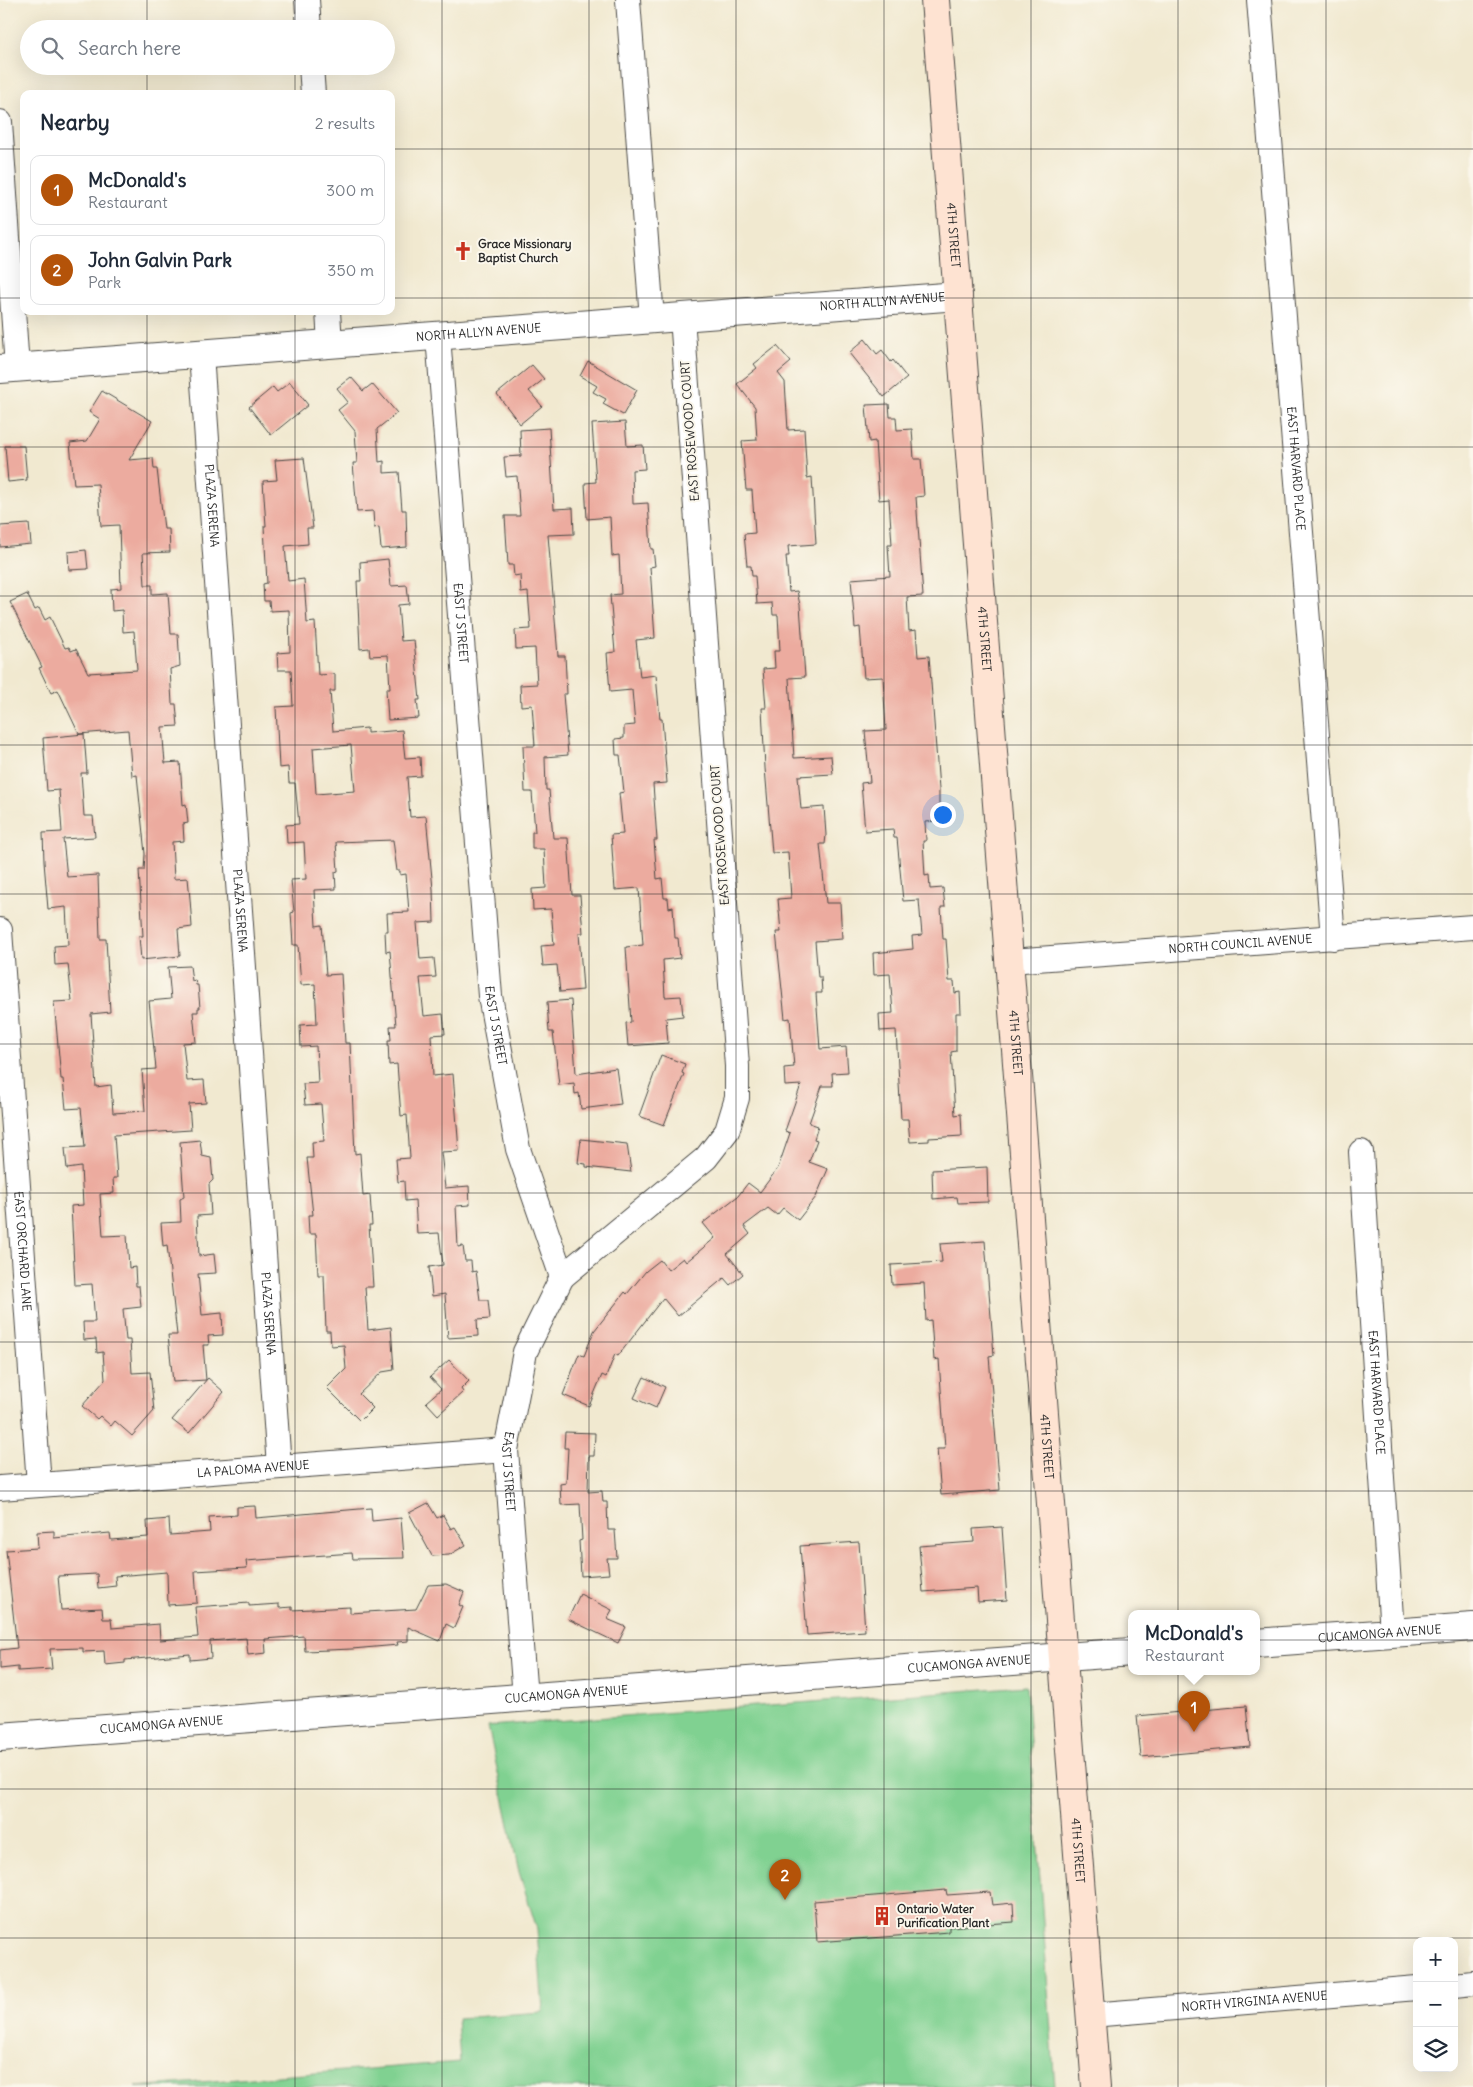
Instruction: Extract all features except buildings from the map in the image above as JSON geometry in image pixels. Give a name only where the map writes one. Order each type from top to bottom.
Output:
[{"type":"main road","name":"4TH STREET","points":[[936,0],[1096,2087]]},
{"type":"street","points":[[307,0],[308,20]]},
{"type":"street","points":[[628,0],[652,319]]},
{"type":"street","name":"EAST HARVARD PLACE","points":[[1259,0],[1333,938]]},
{"type":"street","points":[[312,75],[313,90]]},
{"type":"street","points":[[0,122],[9,369]]},
{"type":"street","name":"NORTH ALLYN AVENUE","points":[[9,369],[958,296]]},
{"type":"street","points":[[328,315],[330,344]]},
{"type":"street","name":"EAST ROSEWOOD COURT","points":[[562,1277],[706,1158],[727,1131],[737,1098],[737,1066],[682,317]]},
{"type":"street","name":"EAST J STREET","points":[[438,336],[490,996],[518,1149],[562,1277],[525,1352],[506,1450],[525,1698]]},
{"type":"street","name":"PLAZA SERENA","points":[[201,354],[279,1467]]},
{"type":"street","name":"NORTH COUNCIL AVENUE","points":[[1009,960],[1473,927]]},
{"type":"street","name":"EAST ORCHARD LANE","points":[[0,930],[39,1485]]},
{"type":"street","name":"EAST HARVARD PLACE","points":[[1361,1152],[1392,1634]]},
{"type":"street","name":"LA PALOMA AVENUE","points":[[0,1488],[506,1450]]},
{"type":"street","name":"CUCAMONGA AVENUE","points":[[1260,1643],[1473,1627]]},
{"type":"street","name":"CUCAMONGA AVENUE","points":[[0,1737],[1128,1652]]},
{"type":"street","points":[[1458,1985],[1473,1984]]},
{"type":"street","name":"NORTH VIRGINIA AVENUE","points":[[1091,2015],[1413,1988]]},
{"type":"green space","points":[[1026,1686],[1055,2087],[135,2087],[460,2062],[457,2018],[543,2012],[537,1929],[519,1872],[488,1726]]},
{"type":"place","name":"Grace Missionary Baptist Church","points":[[463,251]]},
{"type":"place","name":"McDonald's","points":[[1194,1732]]},
{"type":"place","name":"John Galvin Park","points":[[785,1900]]},
{"type":"place","name":"Ontario Water Purification Plant","points":[[882,1916]]}]
